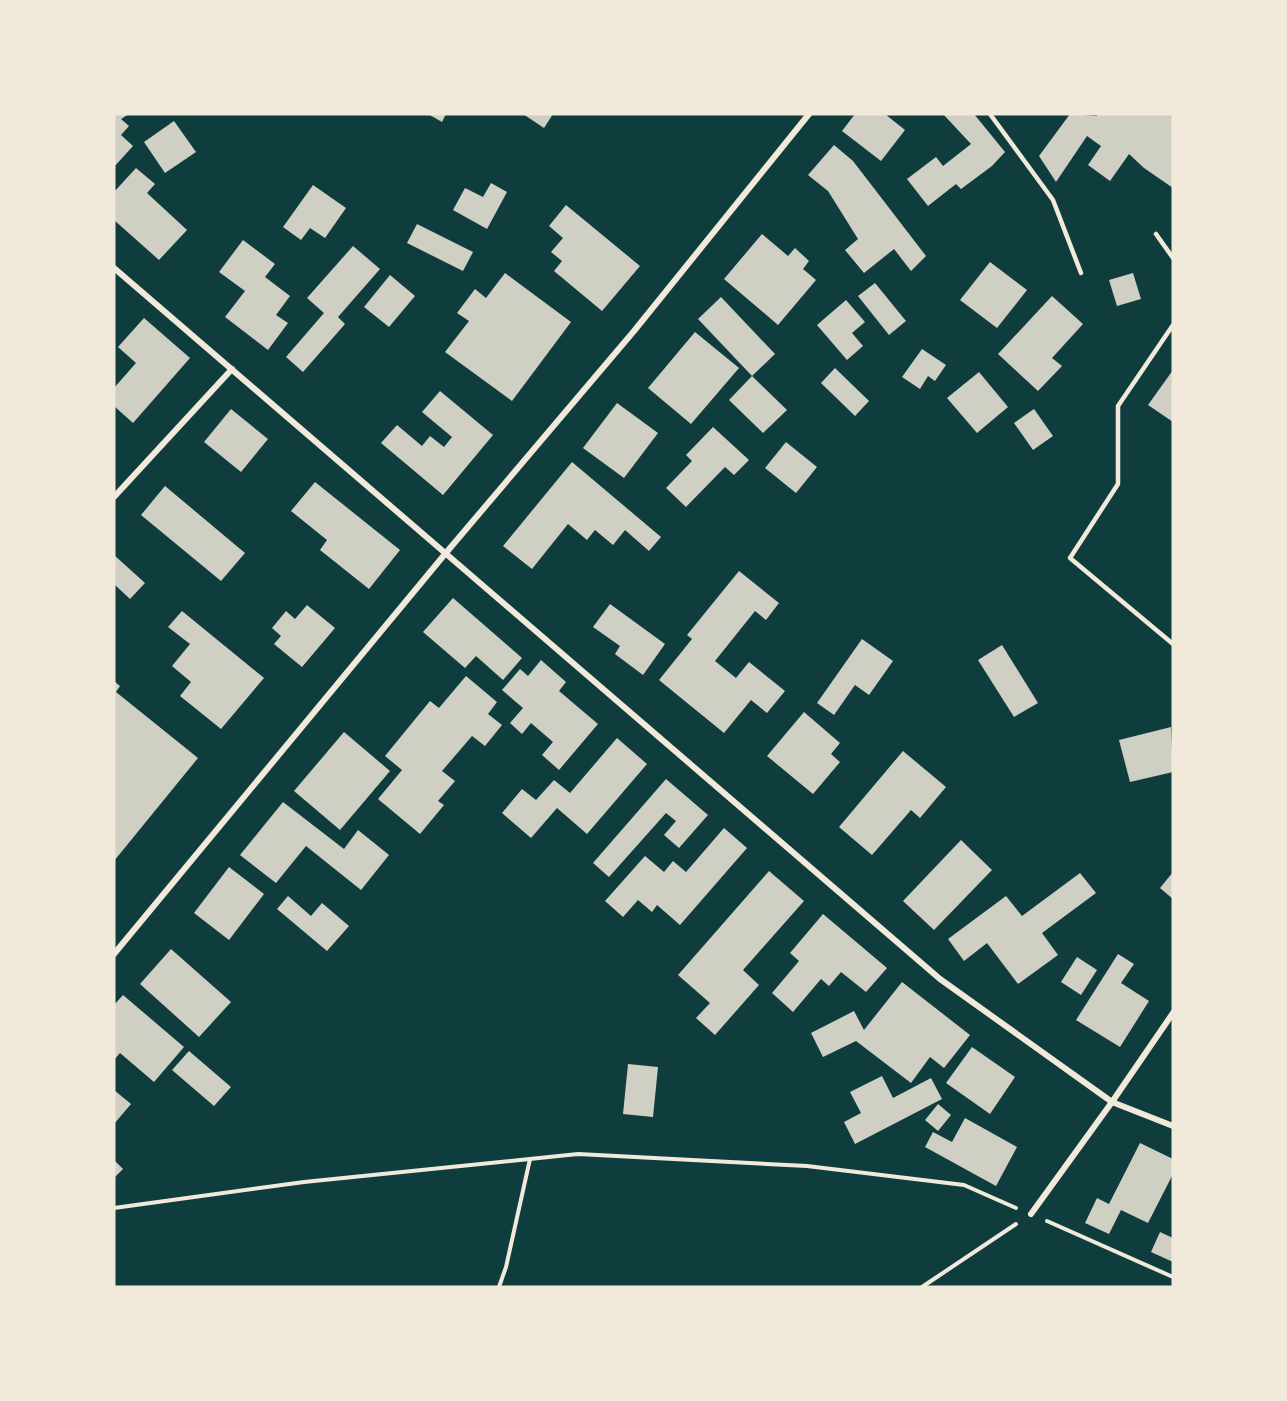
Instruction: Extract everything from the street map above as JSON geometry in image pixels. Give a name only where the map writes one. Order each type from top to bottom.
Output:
[{"type":"street","points":[[114,954],[445,554],[634,331],[809,114]]},
{"type":"street","points":[[114,268],[940,978],[1112,1102],[1173,1126]]},
{"type":"street","points":[[114,497],[232,369]]},
{"type":"street","points":[[1031,1214],[1173,1013]]},
{"type":"lane","points":[[990,114],[1053,200],[1081,273]]},
{"type":"lane","points":[[1156,234],[1173,258]]},
{"type":"lane","points":[[1173,325],[1118,406],[1118,484],[1070,558],[1173,644]]},
{"type":"path","points":[[114,1208],[304,1182],[578,1154],[807,1166],[964,1185],[1173,1277]]},
{"type":"path","points":[[499,1287],[506,1267],[530,1159]]},
{"type":"path","points":[[922,1287],[1031,1214]]},
{"type":"building","points":[[114,114],[129,114],[121,119],[129,126],[121,135],[133,146],[114,167]]},
{"type":"building","points":[[428,114],[446,114],[442,122]]},
{"type":"building","points":[[523,114],[553,114],[544,128]]},
{"type":"building","points":[[855,114],[885,114],[905,130],[881,161],[842,131]]},
{"type":"building","points":[[943,114],[974,114],[1005,152],[992,166],[961,189],[956,184],[928,206],[907,179],[936,157],[943,166],[971,144]]},
{"type":"building","points":[[1070,114],[1097,116],[1098,114],[1173,114],[1173,188],[1144,168],[1129,154],[1110,181],[1088,165],[1101,146],[1087,136],[1056,182],[1039,156]]},
{"type":"building","points":[[174,121],[196,152],[165,173],[144,142]]},
{"type":"building","points":[[834,145],[853,161],[926,256],[911,271],[894,249],[864,273],[845,250],[858,239],[828,191],[808,175]]},
{"type":"building","points":[[136,168],[155,184],[147,193],[187,230],[159,260],[114,220],[114,192]]},
{"type":"building","points":[[491,183],[507,192],[487,229],[453,210],[465,188],[483,197]]},
{"type":"building","points":[[313,185],[346,208],[325,238],[310,228],[301,240],[283,227]]},
{"type":"building","points":[[566,205],[640,266],[602,311],[554,271],[562,261],[551,252],[563,238],[549,226]]},
{"type":"building","points":[[417,224],[473,252],[463,271],[407,243]]},
{"type":"building","points":[[762,234],[788,256],[795,248],[809,261],[803,269],[816,280],[778,325],[724,279]]},
{"type":"building","points":[[243,240],[275,264],[265,277],[290,296],[276,315],[288,323],[268,350],[225,317],[245,291],[219,272]]},
{"type":"building","points":[[353,246],[380,269],[338,317],[345,324],[303,372],[286,357],[324,313],[307,298]]},
{"type":"building","points":[[990,262],[1027,290],[997,328],[960,300]]},
{"type":"building","points":[[505,273],[571,322],[512,401],[445,352],[469,321],[457,313],[475,289],[486,298]]},
{"type":"building","points":[[1133,273],[1141,299],[1117,306],[1109,280]]},
{"type":"building","points":[[390,275],[415,296],[389,327],[364,307]]},
{"type":"building","points":[[875,283],[906,321],[889,335],[858,296]]},
{"type":"building","points":[[1052,296],[1083,324],[1052,358],[1062,366],[1038,391],[998,354]]},
{"type":"building","points":[[721,297],[775,354],[752,376],[698,319]]},
{"type":"building","points":[[846,300],[865,322],[852,333],[863,346],[847,360],[817,325]]},
{"type":"building","points":[[144,318],[190,358],[133,423],[114,406],[114,388],[136,363],[118,347]]},
{"type":"building","points":[[695,332],[739,368],[691,424],[648,388]]},
{"type":"building","points":[[922,349],[946,365],[935,381],[928,376],[920,389],[902,377]]},
{"type":"building","points":[[835,368],[869,401],[855,416],[821,383]]},
{"type":"building","points":[[1173,370],[1173,422],[1148,405]]},
{"type":"building","points":[[979,372],[1008,407],[977,433],[947,398]]},
{"type":"building","points":[[752,376],[787,410],[763,433],[729,400]]},
{"type":"building","points":[[440,391],[493,435],[443,495],[381,443],[397,425],[422,446],[430,436],[444,447],[452,437],[422,412]]},
{"type":"building","points":[[617,403],[658,433],[624,478],[583,448]]},
{"type":"building","points":[[231,409],[268,439],[241,472],[204,442]]},
{"type":"building","points":[[1034,409],[1053,436],[1033,450],[1014,423]]},
{"type":"building","points":[[713,427],[749,460],[734,475],[725,467],[686,507],[666,488],[692,461],[686,455]]},
{"type":"building","points":[[786,442],[817,467],[796,493],[765,468]]},
{"type":"building","points":[[572,462],[661,537],[649,551],[625,530],[613,545],[595,530],[587,540],[568,524],[532,569],[503,546]]},
{"type":"building","points":[[315,482],[400,550],[369,589],[320,550],[327,540],[291,511]]},
{"type":"building","points":[[165,486],[245,553],[221,581],[141,515]]},
{"type":"building","points":[[114,555],[145,583],[130,599],[114,584]]},
{"type":"building","points":[[739,571],[779,603],[766,620],[755,611],[715,661],[736,678],[749,662],[785,691],[767,713],[751,700],[724,733],[659,680],[692,639],[687,635]]},
{"type":"building","points":[[453,598],[522,658],[503,680],[476,656],[465,668],[423,632]]},
{"type":"building","points":[[610,604],[665,644],[643,675],[615,654],[620,646],[593,627]]},
{"type":"building","points":[[307,605],[335,628],[302,667],[274,644],[281,636],[272,628],[286,611],[295,619]]},
{"type":"building","points":[[182,611],[264,678],[221,729],[180,696],[191,682],[172,666],[190,644],[168,627]]},
{"type":"building","points":[[862,639],[893,661],[869,695],[855,685],[834,715],[817,703]]},
{"type":"building","points":[[1002,645],[1038,703],[1014,717],[978,660]]},
{"type":"building","points":[[541,660],[566,682],[559,691],[598,724],[559,770],[542,755],[553,742],[531,723],[522,734],[510,723],[523,708],[502,690],[520,669],[528,676]]},
{"type":"building","points":[[466,676],[497,702],[488,714],[502,725],[485,746],[472,736],[442,771],[455,781],[438,801],[444,805],[420,834],[378,799],[402,770],[385,756],[430,701],[439,708]]},
{"type":"building","points":[[114,681],[120,686],[116,692],[198,758],[114,861]]},
{"type":"building","points":[[804,712],[840,743],[831,754],[840,762],[813,794],[767,756]]},
{"type":"building","points":[[1171,727],[1173,772],[1130,782],[1119,740]]},
{"type":"building","points":[[344,732],[390,771],[340,830],[294,791]]},
{"type":"building","points":[[617,738],[647,764],[587,834],[557,808],[531,838],[502,813],[522,789],[536,800],[554,780],[570,793]]},
{"type":"building","points":[[903,751],[946,787],[920,818],[911,810],[872,855],[839,827]]},
{"type":"building","points":[[666,779],[708,815],[679,848],[664,835],[676,821],[666,813],[609,877],[593,863]]},
{"type":"building","points":[[283,802],[344,849],[358,830],[389,855],[361,890],[306,846],[276,883],[240,855]]},
{"type":"building","points":[[724,828],[747,848],[680,925],[657,905],[652,912],[638,900],[623,917],[605,901],[645,856],[664,872],[673,861],[686,872]]},
{"type":"building","points":[[961,840],[992,870],[934,930],[903,901]]},
{"type":"building","points":[[229,867],[264,894],[229,940],[194,913]]},
{"type":"building","points":[[769,871],[804,901],[743,970],[759,985],[715,1035],[696,1018],[710,1003],[678,975]]},
{"type":"building","points":[[1173,872],[1173,899],[1160,888]]},
{"type":"building","points":[[1080,873],[1096,893],[1042,933],[1058,955],[1018,984],[987,943],[964,961],[948,939],[1006,896],[1022,916]]},
{"type":"building","points":[[288,896],[311,916],[322,903],[349,926],[327,951],[277,909]]},
{"type":"building","points":[[823,914],[887,968],[866,992],[841,972],[829,986],[821,979],[793,1012],[772,993],[799,961],[790,953]]},
{"type":"building","points":[[171,949],[231,1002],[199,1037],[140,984]]},
{"type":"building","points":[[1118,954],[1134,964],[1121,983],[1149,1001],[1120,1047],[1076,1020]]},
{"type":"building","points":[[1077,957],[1097,970],[1081,995],[1061,982]]},
{"type":"building","points":[[902,982],[970,1035],[944,1068],[930,1057],[911,1083],[856,1041],[823,1057],[811,1033],[854,1011],[864,1030]]},
{"type":"building","points":[[123,995],[184,1047],[154,1082],[120,1053],[114,1060],[114,1005]]},
{"type":"building","points":[[972,1047],[1015,1077],[990,1114],[946,1083]]},
{"type":"building","points":[[189,1051],[231,1087],[214,1106],[172,1070]]},
{"type":"building","points":[[628,1064],[658,1067],[653,1117],[623,1114]]},
{"type":"building","points":[[882,1076],[893,1098],[931,1078],[942,1099],[855,1144],[844,1122],[861,1113],[850,1092]]},
{"type":"building","points":[[114,1090],[131,1104],[114,1124]]},
{"type":"building","points":[[938,1104],[951,1115],[938,1131],[925,1120]]},
{"type":"building","points":[[965,1118],[1017,1147],[996,1186],[925,1147],[933,1132],[952,1142]]},
{"type":"building","points":[[1140,1143],[1173,1159],[1173,1174],[1148,1223],[1121,1210],[1109,1234],[1085,1223],[1097,1198],[1109,1204]]},
{"type":"building","points":[[114,1160],[123,1169],[114,1178]]},
{"type":"building","points":[[1160,1232],[1173,1238],[1173,1262],[1151,1252]]}]
